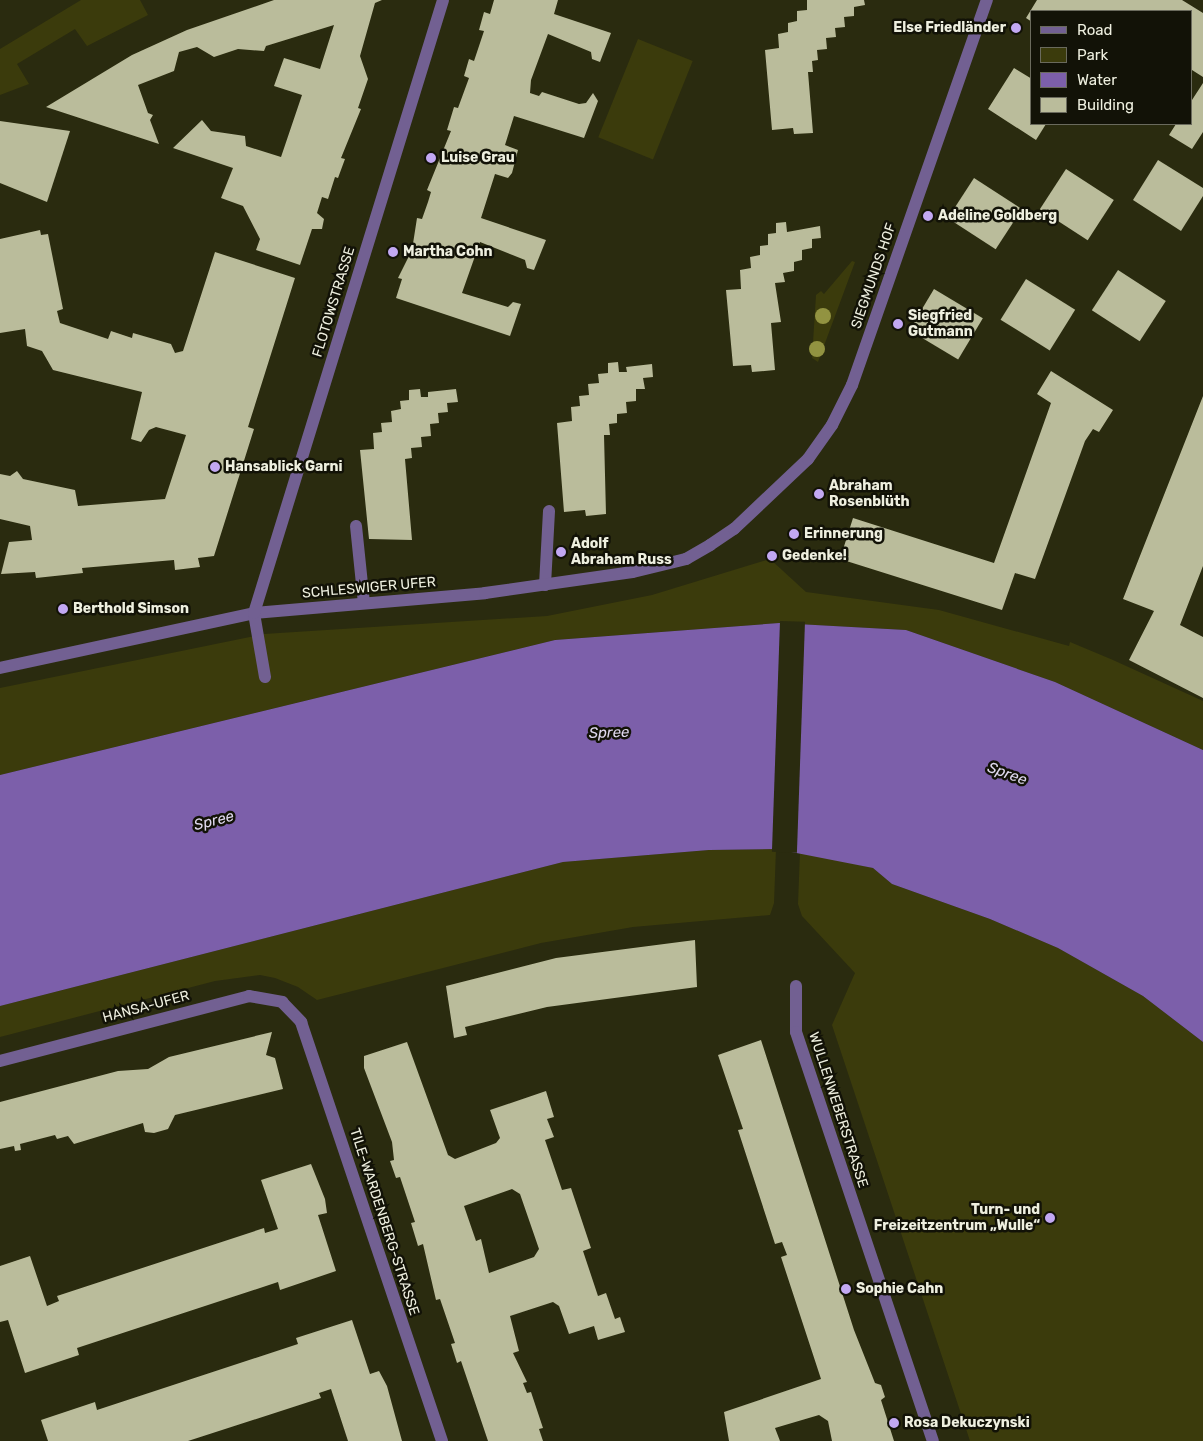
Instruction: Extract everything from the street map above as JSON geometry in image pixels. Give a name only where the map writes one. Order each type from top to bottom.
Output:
[{"type":"street","name":"FLOTOWSTRASSE","points":[[254,613],[443,0]]},
{"type":"street","name":"SIEGMUNDS HOF","points":[[734,529],[808,459],[832,425],[852,385],[987,0]]},
{"type":"street","points":[[544,585],[550,511]]},
{"type":"street","points":[[356,526],[364,603]]},
{"type":"street","name":"SCHLESWIGER UFER","points":[[0,668],[254,613],[544,585],[660,567],[686,559],[734,529]]},
{"type":"street","points":[[254,613],[265,677]]},
{"type":"street","name":"WULLENWEBERSTRASSE","points":[[796,986],[796,1032],[932,1441]]},
{"type":"street","name":"HANSA-UFER","points":[[0,1061],[249,996],[269,996],[296,1014]]},
{"type":"street","name":"TILE-WARDENBERG-STRASSE","points":[[296,1014],[442,1441]]},
{"type":"green space","points":[[81,0],[140,0],[148,15],[87,46],[75,29],[17,64],[29,84],[0,95],[0,49]]},
{"type":"green space","points":[[638,39],[693,61],[653,159],[598,137]]},
{"type":"green space","points":[[852,261],[855,262],[818,362],[812,358],[816,295],[821,291],[824,294]]},
{"type":"green space","points":[[770,559],[806,592],[939,610],[1069,646],[1070,642],[1113,660],[1203,701],[1203,750],[1055,682],[906,630],[779,623],[555,640],[0,775],[0,688],[264,634],[547,616],[652,595]]},
{"type":"green space","points":[[776,849],[774,903],[770,915],[633,927],[541,943],[317,1000],[298,987],[275,978],[260,975],[215,981],[0,1037],[0,1006],[563,862],[709,850]]},
{"type":"green space","name":"Turn- und Freizeitzentrum „Wulle“","points":[[800,852],[873,868],[892,884],[990,919],[1058,948],[1143,996],[1203,1042],[1203,1441],[970,1441],[832,1025],[855,973],[802,916],[798,904]]},
{"type":"water","name":"Spree","points":[[779,623],[906,630],[1055,682],[1203,750],[1203,1042],[1143,996],[1058,948],[990,919],[892,884],[873,868],[776,849],[709,850],[563,862],[0,1006],[0,775],[555,640]]},
{"type":"pier","points":[[780,621],[805,622],[797,853],[772,852]]},
{"type":"building","points":[[274,0],[382,0],[375,3],[360,56],[368,79],[358,108],[361,109],[341,158],[345,159],[338,178],[335,177],[328,199],[322,197],[317,213],[324,219],[322,229],[312,229],[300,265],[256,250],[260,239],[243,206],[221,198],[233,168],[173,148],[202,120],[211,131],[245,136],[246,146],[281,157],[302,95],[274,86],[284,58],[320,69],[334,25],[266,46],[264,51],[238,49],[214,57],[197,47],[179,52],[174,71],[138,85],[148,113],[153,115],[150,120],[159,144],[46,107],[132,55],[187,30]]},
{"type":"building","points":[[494,0],[558,0],[554,14],[611,33],[600,62],[592,59],[591,52],[548,34],[531,80],[530,93],[539,96],[542,92],[579,104],[586,103],[593,93],[598,101],[584,138],[514,116],[505,145],[518,150],[512,173],[508,178],[495,174],[481,218],[546,240],[534,270],[527,268],[525,260],[480,242],[462,293],[508,307],[513,302],[521,304],[510,336],[396,298],[402,279],[398,278],[412,250],[417,218],[422,219],[431,192],[427,190],[451,131],[447,130],[454,107],[458,108],[469,78],[464,76],[469,59],[474,61],[484,31],[479,30],[484,12],[490,14]]},
{"type":"building","points":[[807,0],[864,0],[865,5],[854,7],[854,16],[844,17],[845,27],[835,28],[836,37],[826,38],[827,49],[817,50],[818,60],[812,61],[813,72],[808,72],[813,133],[794,134],[793,128],[772,130],[765,50],[779,48],[778,34],[788,32],[788,23],[797,21],[797,11],[807,10]]},
{"type":"building","points":[[1037,0],[1182,0],[1203,13],[1203,77],[1193,71],[1193,10],[1031,10]]},
{"type":"building","points":[[1030,11],[1030,21],[1026,18]]},
{"type":"building","points":[[1014,68],[1030,78],[1030,125],[1045,125],[1036,140],[988,109]]},
{"type":"building","points":[[1203,83],[1203,132],[1192,149],[1169,135],[1175,125],[1193,125],[1193,98]]},
{"type":"building","points":[[0,121],[70,131],[47,202],[0,183]]},
{"type":"building","points":[[1158,160],[1203,188],[1203,196],[1181,231],[1133,200]]},
{"type":"building","points":[[1066,169],[1114,200],[1088,240],[1040,209]]},
{"type":"building","points":[[974,178],[1022,209],[996,249],[948,218]]},
{"type":"building","points":[[786,222],[787,232],[820,226],[821,238],[812,239],[812,248],[802,250],[802,260],[794,262],[794,271],[783,273],[785,282],[775,283],[781,322],[771,323],[775,370],[752,372],[751,365],[733,366],[726,290],[741,289],[740,270],[751,268],[750,257],[760,255],[760,246],[768,245],[768,234],[776,233],[776,223]]},
{"type":"building","points":[[40,230],[41,235],[48,234],[63,309],[57,311],[60,323],[108,339],[111,331],[132,338],[133,333],[171,344],[175,353],[183,351],[215,252],[295,278],[248,427],[254,429],[214,556],[198,558],[200,567],[175,570],[174,560],[82,568],[83,573],[36,578],[35,572],[1,574],[9,542],[32,540],[30,526],[0,519],[0,474],[10,476],[17,471],[23,479],[75,490],[78,506],[165,499],[186,435],[156,427],[149,430],[141,442],[131,439],[142,392],[53,370],[42,351],[27,346],[25,329],[0,333],[0,239]]},
{"type":"building","points":[[1118,270],[1166,301],[1140,341],[1092,310]]},
{"type":"building","points":[[1026,279],[1075,310],[1050,350],[1001,320]]},
{"type":"building","points":[[934,289],[983,318],[958,360],[909,330]]},
{"type":"building","points":[[618,362],[619,372],[627,372],[626,367],[652,364],[653,377],[643,378],[645,389],[636,389],[636,401],[626,402],[627,413],[617,414],[617,423],[609,424],[610,435],[604,435],[606,514],[586,516],[585,510],[564,512],[557,423],[572,421],[571,407],[580,406],[579,396],[589,395],[588,384],[599,383],[598,374],[608,373],[608,363]]},
{"type":"building","points":[[1051,371],[1113,410],[1099,432],[1093,429],[1085,441],[1035,579],[1015,573],[1002,610],[840,559],[853,518],[994,563],[1051,403],[1037,394]]},
{"type":"building","points":[[420,389],[421,397],[428,397],[428,392],[456,389],[458,402],[447,403],[448,412],[438,413],[439,423],[430,424],[431,436],[421,437],[422,447],[411,448],[412,458],[405,459],[412,540],[369,539],[360,450],[374,449],[373,433],[382,432],[381,423],[392,422],[391,411],[401,409],[400,401],[409,400],[409,390]]},
{"type":"building","points":[[1203,396],[1203,566],[1180,625],[1203,637],[1203,698],[1129,660],[1154,611],[1123,599]]},
{"type":"building","points":[[695,940],[697,987],[547,1007],[465,1027],[467,1035],[454,1038],[446,986],[556,958]]},
{"type":"building","points":[[272,1032],[266,1055],[275,1058],[283,1089],[175,1115],[168,1129],[154,1133],[145,1132],[143,1123],[74,1144],[68,1136],[57,1139],[55,1135],[20,1144],[21,1150],[15,1151],[14,1146],[0,1149],[0,1102],[118,1071],[148,1069],[169,1057]]},
{"type":"building","points":[[761,1040],[854,1330],[875,1383],[881,1385],[885,1397],[881,1400],[894,1441],[832,1441],[828,1421],[819,1415],[775,1428],[780,1441],[729,1441],[724,1412],[821,1379],[781,1257],[787,1255],[782,1242],[775,1244],[738,1130],[743,1129],[718,1055]]},
{"type":"building","points":[[407,1042],[448,1155],[455,1159],[496,1143],[500,1138],[490,1110],[546,1091],[554,1117],[547,1119],[554,1137],[545,1140],[562,1190],[571,1188],[591,1248],[583,1251],[598,1296],[606,1293],[615,1319],[620,1317],[625,1332],[598,1340],[594,1326],[569,1334],[559,1306],[553,1302],[510,1316],[519,1351],[513,1353],[527,1382],[523,1383],[527,1393],[531,1392],[543,1428],[539,1429],[543,1441],[488,1441],[461,1361],[457,1363],[451,1344],[455,1343],[440,1299],[436,1300],[423,1244],[418,1246],[411,1223],[415,1222],[400,1177],[396,1178],[390,1161],[394,1160],[392,1142],[364,1068],[364,1056]],"holes":[[[512,1189],[520,1194],[539,1249],[534,1257],[489,1273],[481,1239],[476,1241],[464,1206]]]},
{"type":"building","points":[[311,1164],[325,1199],[327,1213],[318,1215],[336,1271],[280,1290],[278,1282],[77,1348],[79,1355],[25,1373],[8,1320],[0,1322],[0,1266],[30,1256],[47,1306],[59,1301],[57,1296],[264,1228],[265,1233],[278,1229],[261,1180]]},
{"type":"building","points":[[352,1320],[370,1374],[379,1371],[387,1386],[402,1441],[348,1441],[331,1389],[319,1393],[321,1398],[188,1441],[48,1441],[41,1420],[95,1402],[97,1410],[298,1344],[296,1338]]},
{"type":"place","name":"Else Friedländer","points":[[1016,28]]},
{"type":"place","name":"Luise Grau","points":[[431,158]]},
{"type":"place","name":"Adeline Goldberg","points":[[928,216]]},
{"type":"place","name":"Martha Cohn","points":[[393,252]]},
{"type":"place","name":"Siegfried Gutmann","points":[[898,324]]},
{"type":"place","name":"Hansablick Garni","points":[[215,467]]},
{"type":"place","name":"Abraham Rosenblüth","points":[[819,494]]},
{"type":"place","name":"Erinnerung","points":[[794,534]]},
{"type":"place","name":"Adolf Abraham Russ","points":[[561,552]]},
{"type":"place","name":"Gedenke!","points":[[772,556]]},
{"type":"place","name":"Berthold Simson","points":[[63,609]]},
{"type":"place","name":"Turn- und Freizeitzentrum „Wulle“","points":[[1050,1218]]},
{"type":"place","name":"Sophie Cahn","points":[[846,1289]]},
{"type":"place","name":"Rosa Dekuczynski","points":[[894,1423]]}]
